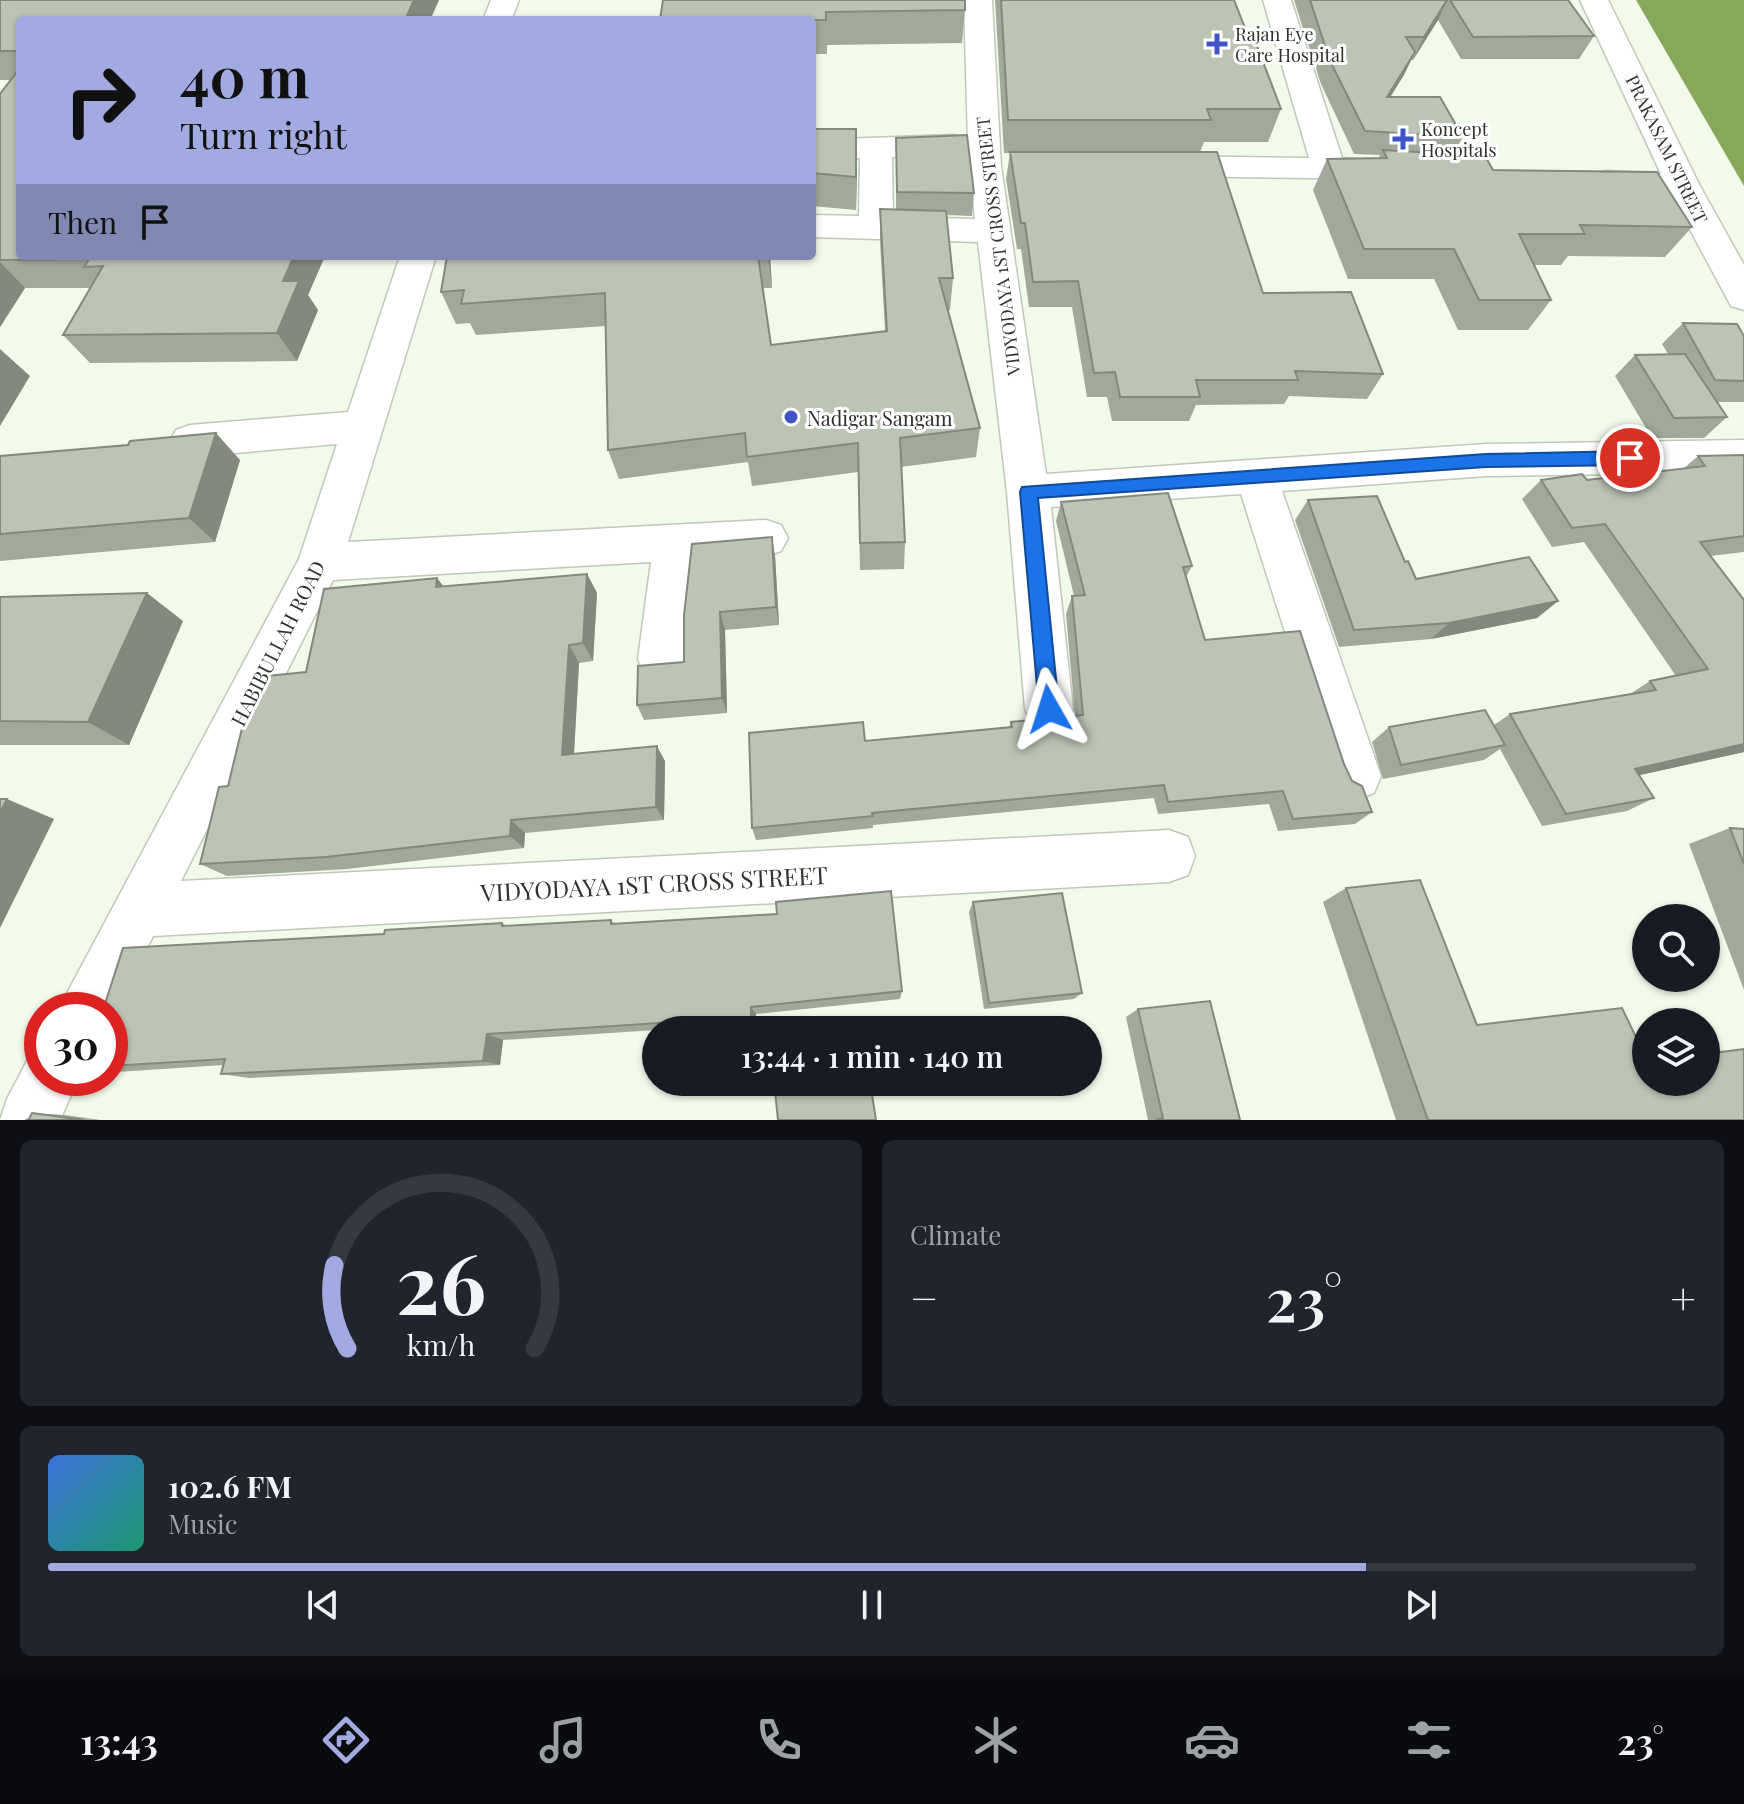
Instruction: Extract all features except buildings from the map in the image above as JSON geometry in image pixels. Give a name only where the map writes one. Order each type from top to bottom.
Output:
[{"type":"street","name":"VIDYODAYA 1ST CROSS STREET","points":[[978,0],[995,159],[993,231],[1028,492],[1049,709]]},
{"type":"street","points":[[1277,0],[1328,166]]},
{"type":"street","name":"PRAKASAM STREET","points":[[1594,0],[1683,186],[1744,297]]},
{"type":"street","points":[[876,147],[876,228]]},
{"type":"street","points":[[816,150],[876,147],[995,159]]},
{"type":"street","points":[[1125,166],[1328,166],[1421,171]]},
{"type":"street","points":[[1575,180],[1683,186]]},
{"type":"street","points":[[816,226],[993,231]]},
{"type":"street","name":"HABIBULLAH ROAD","points":[[96,992],[320,562],[417,260]]},
{"type":"street","points":[[190,441],[363,426]]},
{"type":"street","points":[[1028,492],[1486,460],[1744,456]]},
{"type":"street","points":[[1256,477],[1356,776]]},
{"type":"street","points":[[320,562],[766,538]]},
{"type":"street","points":[[661,659],[675,542]]},
{"type":"street","name":"VIDYODAYA 1ST CROSS STREET","points":[[140,910],[1169,856]]},
{"type":"street","points":[[28,1120],[41,1096]]},
{"type":"shaded area","points":[[1636,0],[1744,0],[1744,186]]},
{"type":"place","name":"Rajan Eye Care Hospital","points":[[1217,44]]},
{"type":"place","name":"Koncept Hospitals","points":[[1403,139]]},
{"type":"place","name":"Nadigar Sangam","points":[[791,417]]},
{"type":"route","points":[[1049,709],[1028,492],[1486,460],[1630,458]]}]
